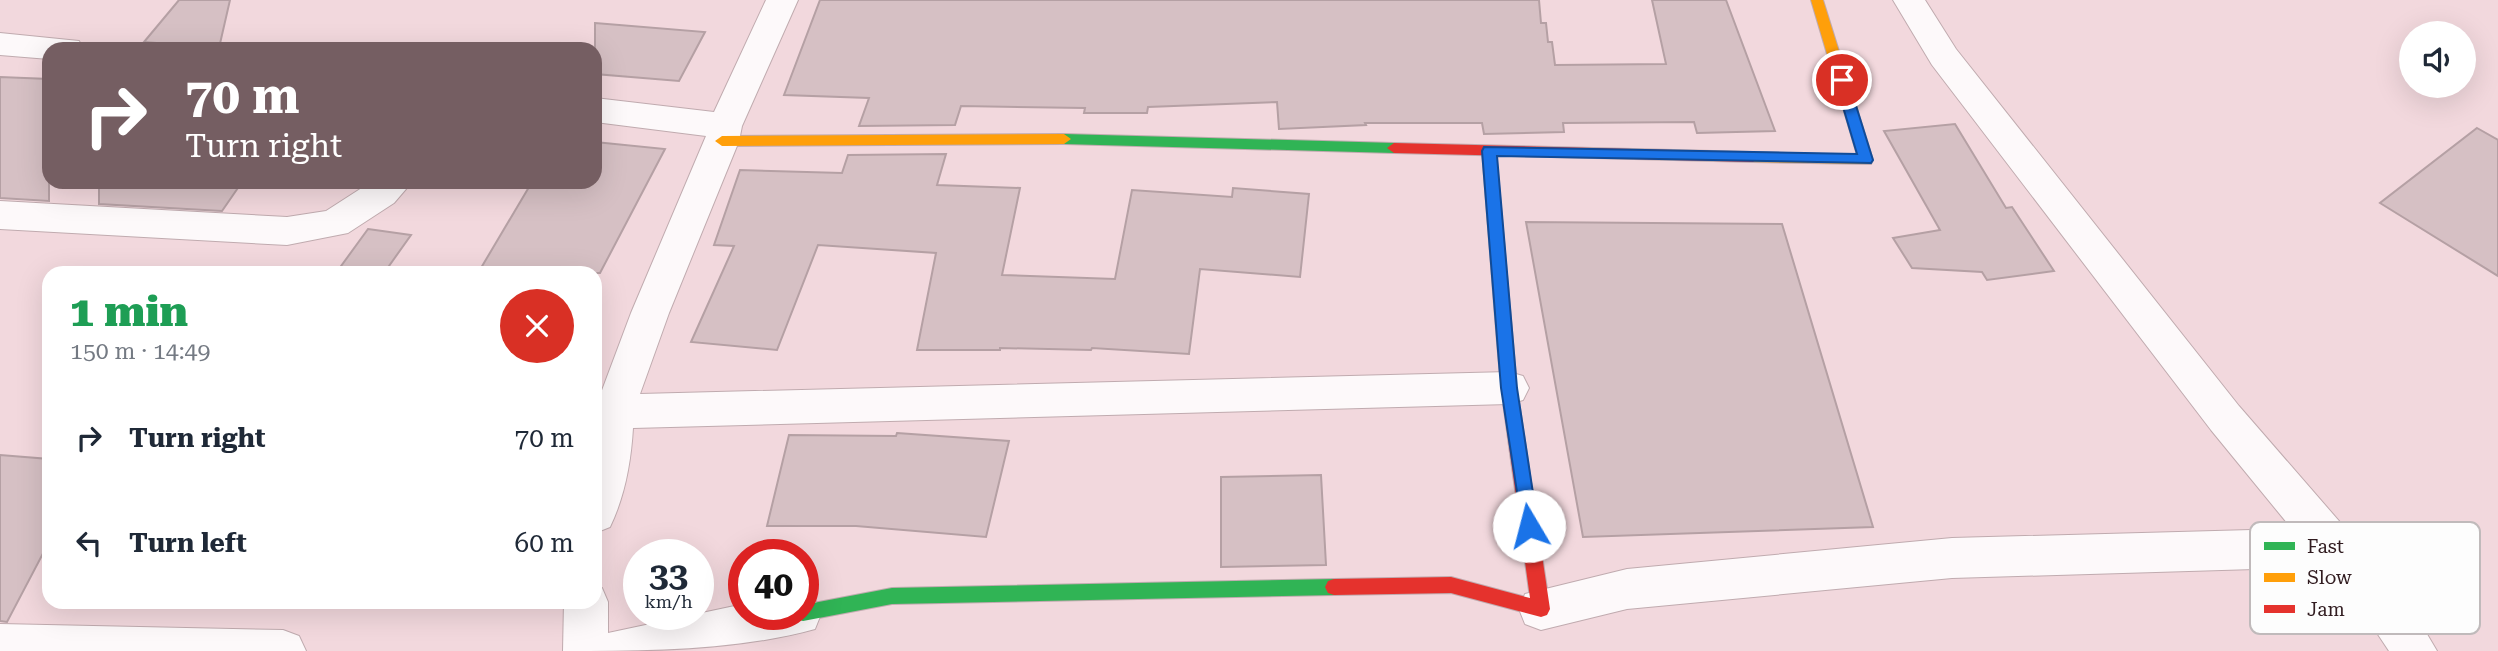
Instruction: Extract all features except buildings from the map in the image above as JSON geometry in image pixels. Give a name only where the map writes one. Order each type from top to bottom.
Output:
[{"type":"street","points":[[602,490],[611,459],[614,412],[650,313],[723,134],[782,0]]},
{"type":"street","points":[[602,111],[723,134],[1068,139],[1866,160],[1817,0]]},
{"type":"street","points":[[1909,0],[1944,57],[2225,418],[2314,522]]},
{"type":"street","points":[[0,44],[42,47]]},
{"type":"street","points":[[1489,151],[1509,388],[1541,608]]},
{"type":"street","points":[[0,215],[287,231],[335,223],[386,189]]},
{"type":"street","points":[[614,412],[1509,388]]},
{"type":"street","points":[[819,610],[892,596],[1451,585],[1541,608],[1627,589],[1952,558],[2250,549]]},
{"type":"street","points":[[586,609],[586,651]]},
{"type":"street","points":[[616,651],[728,629]]},
{"type":"street","points":[[2403,634],[2414,651]]},
{"type":"street","points":[[0,645],[283,651]]},
{"type":"traffic: fast","points":[[1064,139],[1394,148]]},
{"type":"traffic: fast","points":[[1489,151],[1505,342]]},
{"type":"traffic: fast","points":[[819,610],[892,596],[1334,587]]},
{"type":"traffic: slow","points":[[1753,157],[1866,160],[1817,0]]},
{"type":"traffic: slow","points":[[722,141],[1064,139]]},
{"type":"traffic: jam","points":[[1394,148],[1753,157]]},
{"type":"traffic: jam","points":[[1334,587],[1451,585],[1541,609],[1509,388],[1505,342]]},
{"type":"route","points":[[1529,526],[1509,388],[1489,151],[1866,160],[1842,80]]}]
